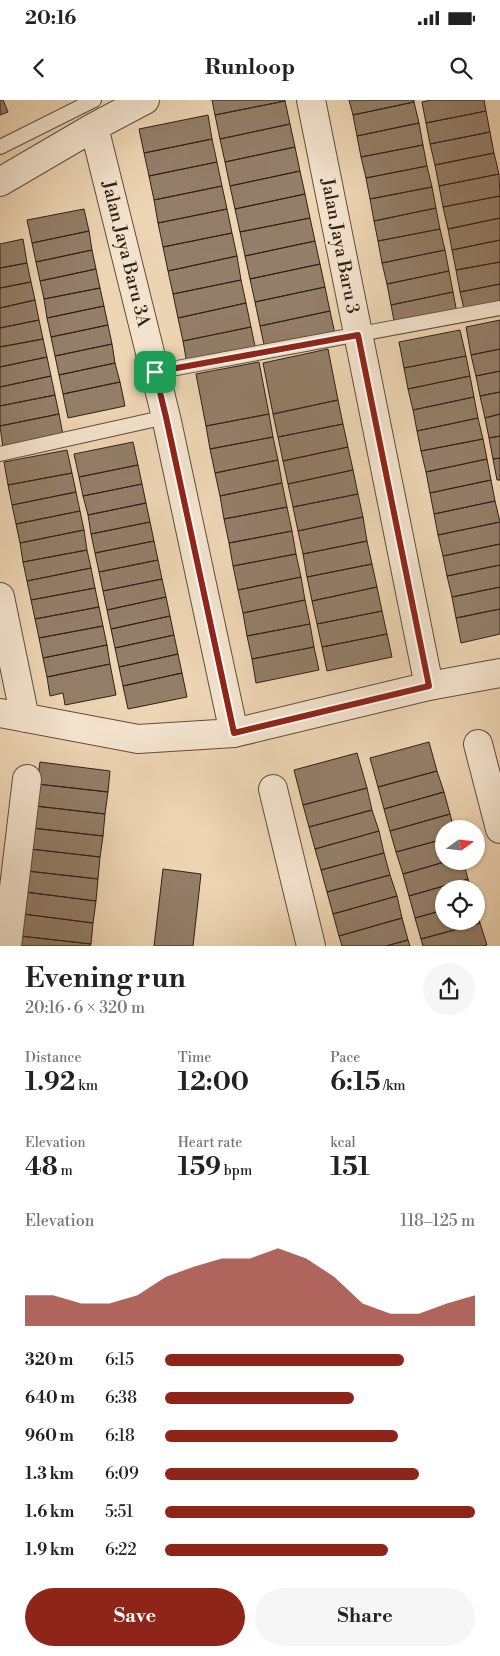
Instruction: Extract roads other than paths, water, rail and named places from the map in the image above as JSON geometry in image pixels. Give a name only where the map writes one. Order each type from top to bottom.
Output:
[{"type":"street","points":[[0,182],[94,127],[145,100]]},
{"type":"street","name":"Jalan Jaya Baru 3","points":[[311,100],[429,686]]},
{"type":"street","name":"Jalan Jaya Baru 3A","points":[[94,127],[166,417],[234,733]]},
{"type":"street","points":[[0,597],[12,716],[138,739],[234,733],[429,686],[500,673]]},
{"type":"street","points":[[478,744],[500,829]]},
{"type":"street","points":[[7,946],[27,779]]},
{"type":"street","points":[[273,789],[311,946]]},
{"type":"lane","points":[[0,147],[94,100]]},
{"type":"lane","points":[[155,372],[500,308]]},
{"type":"lane","points":[[0,454],[166,417]]}]
